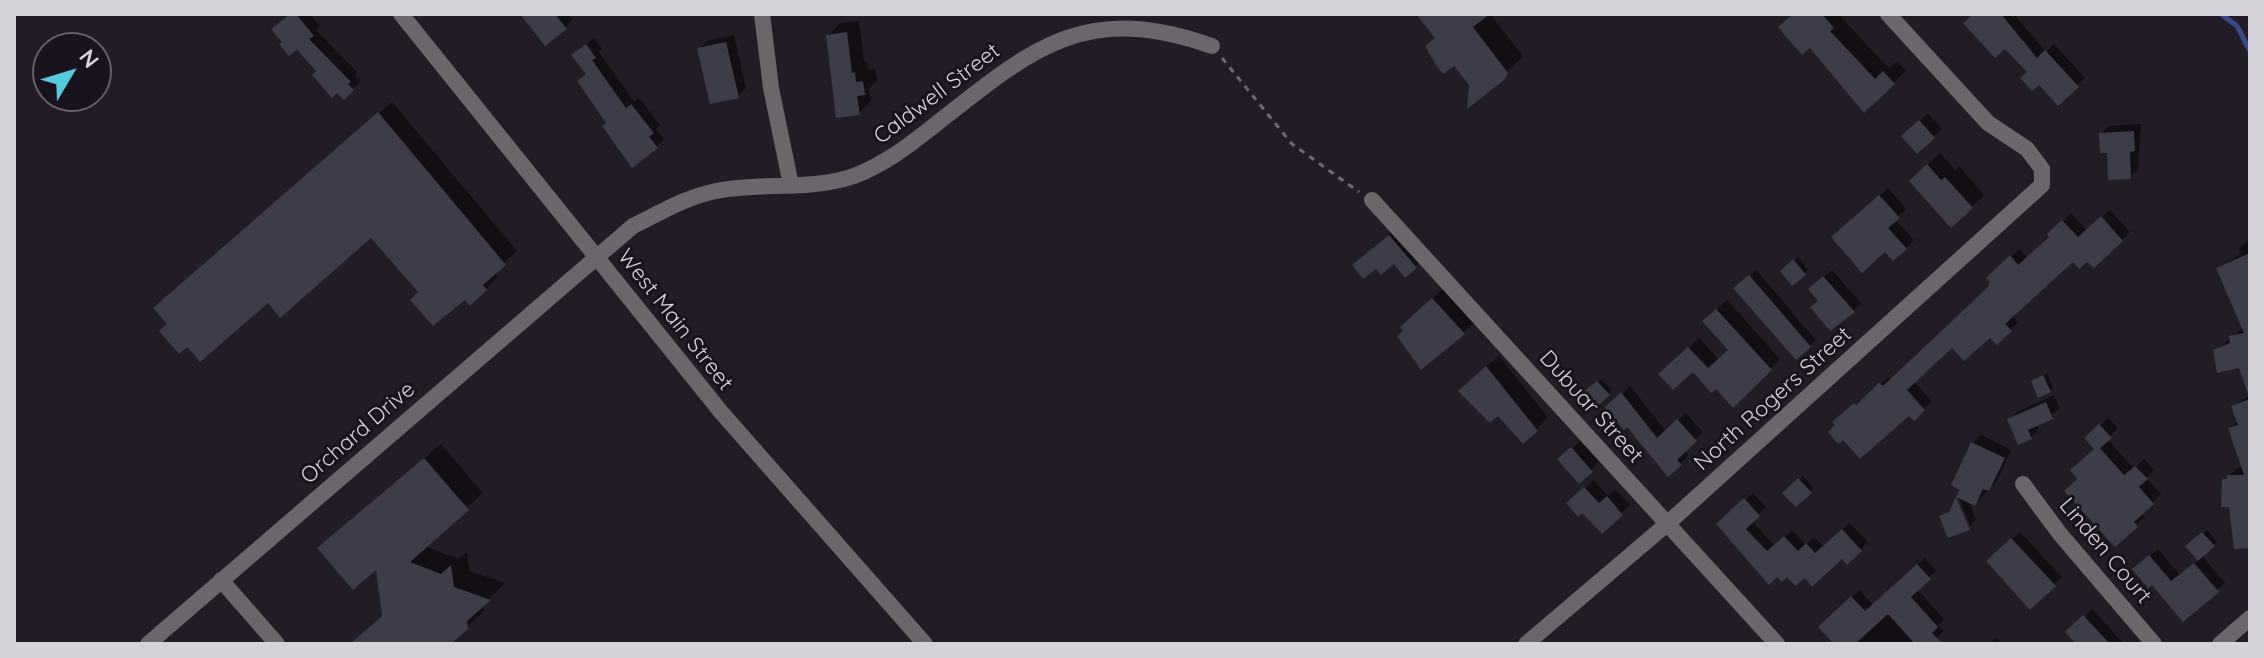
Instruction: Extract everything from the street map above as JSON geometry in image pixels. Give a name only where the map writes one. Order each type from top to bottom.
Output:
[{"type":"street","name":"West Main Street","points":[[401,14],[759,457],[925,644]]},
{"type":"street","points":[[762,14],[771,88],[791,185]]},
{"type":"street","name":"North Rogers Street","points":[[1526,644],[1667,524],[2030,198],[2044,180],[2040,164],[2027,149],[1988,123],[1888,14]]},
{"type":"street","name":"Caldwell Street","points":[[597,256],[633,226],[698,196],[736,188],[834,182],[890,159],[1039,44],[1073,24],[1111,17],[1137,19],[1188,33],[1212,46]]},
{"type":"street","name":"Dubuar Street","points":[[1372,200],[1777,644]]},
{"type":"street","name":"Orchard Drive","points":[[148,644],[597,256]]},
{"type":"street","name":"Linden Court","points":[[2023,484],[2060,534],[2154,644]]},
{"type":"street","points":[[221,580],[277,644]]},
{"type":"street","points":[[2220,644],[2250,618]]},
{"type":"path","points":[[1212,46],[1292,144],[1372,200]]},
{"type":"building","points":[[290,14],[296,14],[314,36],[309,39],[351,82],[348,84],[354,90],[344,100],[337,93],[332,98],[312,75],[316,71],[297,50],[289,56],[279,44],[282,42],[271,29]]},
{"type":"building","points":[[520,14],[555,14],[567,29],[545,46]]},
{"type":"building","points":[[1416,14],[1490,14],[1473,27],[1508,73],[1504,80],[1467,109],[1469,85],[1454,66],[1443,74],[1436,65],[1425,46],[1435,38]]},
{"type":"building","points":[[1793,14],[1822,14],[1834,28],[1830,31],[1875,79],[1883,71],[1895,84],[1864,113],[1810,48],[1802,55],[1778,27]]},
{"type":"building","points":[[1973,14],[2001,14],[2037,58],[2045,50],[2079,87],[2058,106],[2039,85],[2032,91],[2020,78],[2027,72],[2005,49],[1995,58],[1963,23]]},
{"type":"building","points":[[847,32],[852,73],[855,72],[856,82],[863,81],[865,95],[857,96],[860,115],[836,118],[826,35]]},
{"type":"building","points":[[726,42],[739,98],[710,104],[697,48]]},
{"type":"building","points":[[586,44],[596,58],[592,60],[626,108],[631,104],[654,133],[649,137],[658,148],[632,168],[602,126],[606,123],[577,81],[586,74],[571,55]]},
{"type":"building","points":[[378,112],[506,265],[483,285],[487,290],[470,306],[465,300],[433,326],[410,300],[418,292],[371,238],[280,318],[268,303],[200,362],[187,347],[179,354],[159,331],[167,324],[153,308]]},
{"type":"building","points":[[1919,120],[1935,138],[1917,154],[1901,136]]},
{"type":"building","points":[[2134,131],[2135,151],[2130,152],[2131,179],[2108,180],[2107,153],[2100,153],[2099,133]]},
{"type":"building","points":[[1927,164],[1941,180],[1945,177],[1973,208],[1951,228],[1909,181]]},
{"type":"building","points":[[1879,195],[1900,218],[1888,228],[1907,249],[1893,261],[1885,252],[1862,273],[1831,237]]},
{"type":"building","points":[[2101,216],[2123,241],[2094,268],[2087,262],[2079,269],[2073,262],[2005,324],[2012,331],[1997,345],[1990,338],[1964,361],[1952,348],[1907,390],[1925,410],[1914,421],[1909,416],[1860,459],[1843,440],[1838,444],[1828,432],[1835,425],[1832,422],[1879,383],[1883,386],[1987,288],[1990,282],[1986,278],[2010,255],[2018,265],[2049,237],[2047,234],[2062,220],[2078,237]]},
{"type":"building","points":[[1389,235],[1417,268],[1405,278],[1394,264],[1381,275],[1376,269],[1363,279],[1352,265]]},
{"type":"building","points":[[2250,253],[2248,394],[2239,368],[2217,373],[2213,350],[2230,343],[2229,336],[2244,333],[2216,268]]},
{"type":"building","points":[[1793,259],[1806,275],[1792,286],[1780,271]]},
{"type":"building","points":[[1749,275],[1811,347],[1796,360],[1733,288]]},
{"type":"building","points":[[1823,276],[1855,312],[1830,331],[1810,307],[1818,301],[1808,289]]},
{"type":"building","points":[[1432,298],[1465,334],[1421,370],[1397,336],[1403,331],[1400,327]]},
{"type":"building","points":[[1716,309],[1772,370],[1733,408],[1716,389],[1711,393],[1693,372],[1673,390],[1658,374],[1688,347],[1708,368],[1728,350],[1702,321]]},
{"type":"building","points":[[1486,366],[1538,431],[1523,444],[1498,416],[1490,423],[1458,391]]},
{"type":"building","points":[[2043,375],[2051,392],[2038,398],[2031,381]]},
{"type":"building","points":[[1597,381],[1610,395],[1597,407],[1583,392]]},
{"type":"building","points":[[1621,392],[1657,438],[1677,419],[1697,441],[1677,460],[1682,465],[1668,477],[1627,427],[1624,430],[1604,408]]},
{"type":"building","points":[[2250,399],[2250,548],[2234,549],[2229,507],[2221,507],[2222,479],[2227,479],[2227,475],[2244,475],[2228,428],[2238,425],[2231,406]]},
{"type":"building","points":[[2046,402],[2053,419],[2028,430],[2032,439],[2018,445],[2007,419]]},
{"type":"building","points":[[2099,424],[2112,438],[2100,448],[2124,475],[2135,466],[2148,479],[2139,487],[2154,504],[2134,522],[2138,527],[2115,547],[2064,491],[2077,479],[2070,470],[2094,449],[2084,438]]},
{"type":"building","points":[[1971,442],[2005,458],[1989,491],[1983,489],[1975,506],[1956,497],[1960,490],[1951,485]]},
{"type":"building","points":[[1571,447],[1593,472],[1579,484],[1557,459]]},
{"type":"building","points":[[424,458],[469,510],[410,562],[441,574],[451,565],[454,587],[491,600],[467,621],[468,629],[451,644],[350,644],[382,616],[376,570],[353,590],[317,548]]},
{"type":"building","points":[[1798,478],[1812,493],[1796,507],[1782,493]]},
{"type":"building","points":[[1584,487],[1599,503],[1607,496],[1623,515],[1602,534],[1582,513],[1578,517],[1566,503]]},
{"type":"building","points":[[1956,497],[1970,530],[1948,538],[1939,516],[1949,512]]},
{"type":"building","points":[[1744,498],[1760,516],[1746,529],[1767,551],[1784,536],[1798,551],[1806,543],[1815,553],[1842,529],[1862,551],[1847,565],[1842,559],[1812,587],[1805,578],[1795,586],[1787,577],[1782,582],[1777,577],[1769,585],[1716,524]]},
{"type":"building","points":[[2202,532],[2215,546],[2198,561],[2185,546]]},
{"type":"building","points":[[2011,538],[2056,586],[2030,610],[1986,561]]},
{"type":"building","points":[[2149,555],[2171,581],[2194,563],[2219,592],[2183,622],[2152,585],[2148,588],[2132,569]]},
{"type":"building","points":[[1917,564],[1931,579],[1911,597],[1938,627],[1932,633],[1943,644],[1915,644],[1888,614],[1855,644],[1834,644],[1818,627],[1851,596],[1865,611]]},
{"type":"building","points":[[2083,615],[2110,644],[2076,644],[2065,632]]},
{"type":"waterway","points":[[2221,14],[2237,26],[2250,51]]}]
